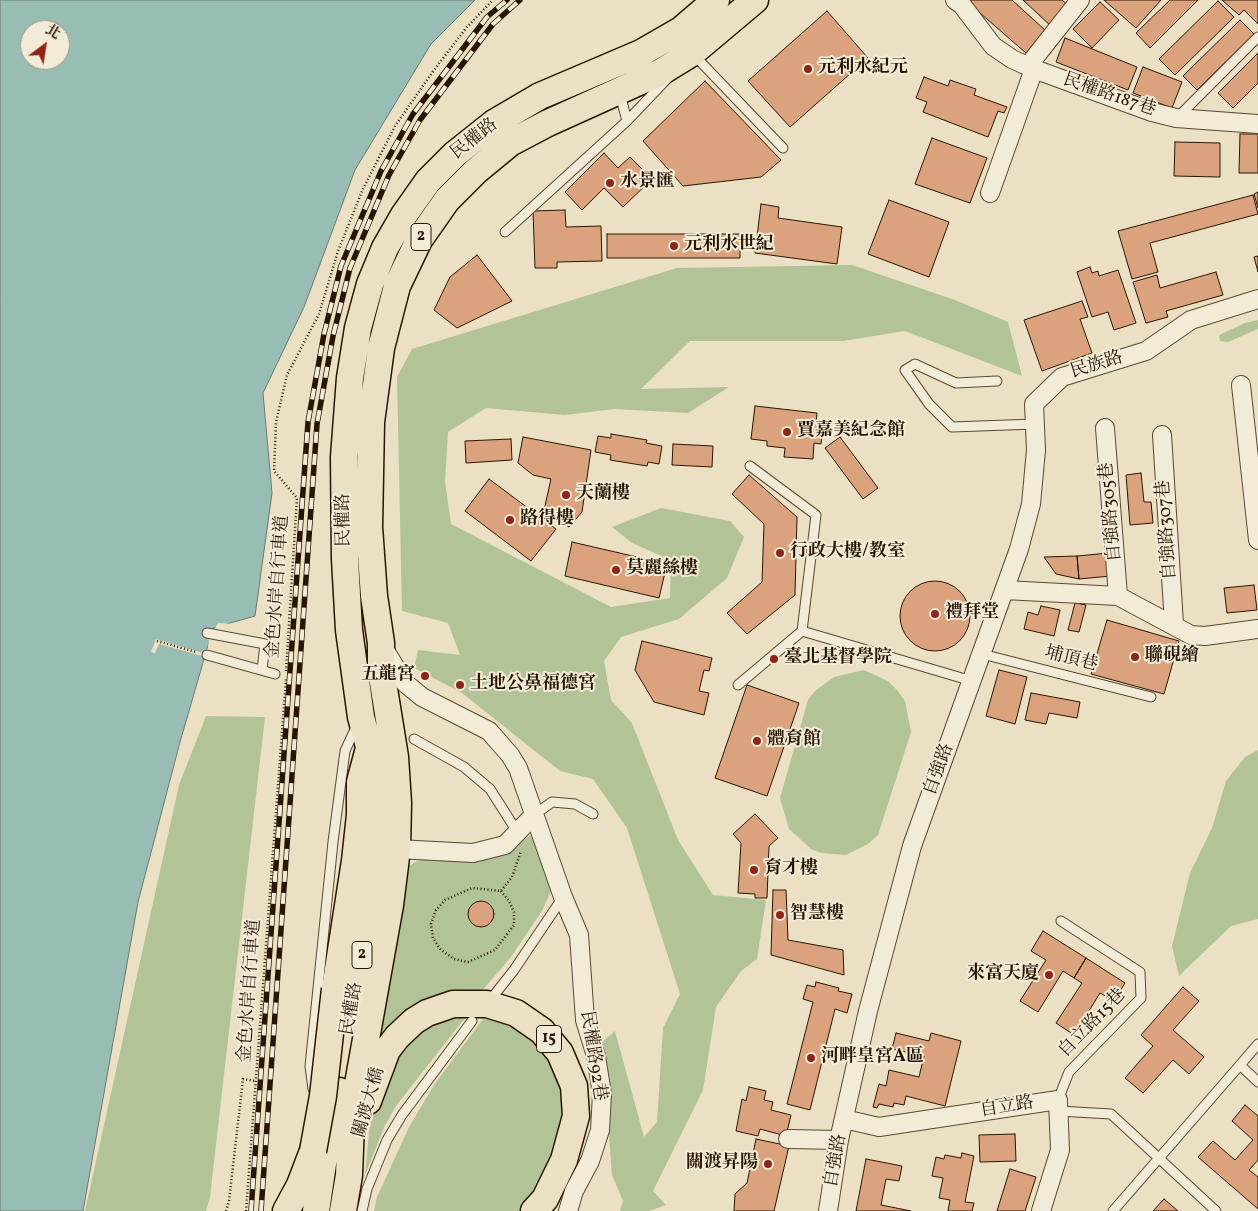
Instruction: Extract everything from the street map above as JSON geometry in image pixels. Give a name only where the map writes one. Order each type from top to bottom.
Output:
[{"type":"main road","name":"民權路","points":[[316,1211],[324,1157],[334,1118],[376,868],[379,819],[378,784],[368,752],[361,717],[349,630],[345,559],[344,457],[350,378],[358,328],[370,284],[385,248],[404,215],[428,181],[455,154],[494,123],[540,96],[641,53],[681,30],[716,0]]},
{"type":"main road","name":"民權路","points":[[343,1211],[354,1176],[351,1123],[390,905],[397,850],[398,803],[395,757],[381,670],[381,643],[374,596],[369,527],[371,422],[381,348],[397,286],[419,240],[447,200],[476,171],[510,143],[548,122],[661,72],[692,53],[755,0]]},
{"type":"main road","points":[[286,1211],[300,1185],[313,1151],[323,1096],[335,989],[355,861],[360,815],[360,782],[368,752]]},
{"type":"main road","name":"關渡大橋","points":[[354,1176],[370,1089],[387,1050],[397,1037],[414,1021],[428,1013],[453,1004],[487,1004],[516,1013],[542,1031],[560,1053],[574,1086],[576,1116],[564,1160],[545,1199],[534,1211]]},
{"type":"street","name":"民權路187巷","points":[[955,0],[962,6],[993,46],[1031,68],[1152,112],[1176,118]]},
{"type":"street","points":[[990,193],[1031,68],[1080,0]]},
{"type":"street","points":[[1176,118],[1258,124]]},
{"type":"street","name":"民族路","points":[[1005,590],[1019,549],[1030,504],[1036,450],[1034,404],[1062,377],[1146,351],[1191,320],[1258,299]]},
{"type":"street","points":[[1241,385],[1258,540]]},
{"type":"street","name":"自強路305巷","points":[[1105,428],[1118,596]]},
{"type":"street","name":"自強路307巷","points":[[1162,435],[1174,624]]},
{"type":"street","points":[[1005,590],[1118,596],[1174,624],[1191,635],[1205,636],[1258,629]]},
{"type":"street","name":"自強路","points":[[828,1211],[839,1140],[868,1011],[912,846],[1005,590]]},
{"type":"street","name":"民權路","points":[[381,643],[405,683],[422,697],[477,723],[501,742],[518,768],[563,897]]},
{"type":"street","points":[[397,850],[473,853],[505,844],[534,815]]},
{"type":"street","name":"民權路92巷","points":[[563,897],[579,935],[585,1020],[596,1056],[602,1094],[600,1130],[590,1161],[574,1191],[568,1211]]},
{"type":"street","name":"自立路","points":[[844,1120],[879,1127],[1058,1105],[1060,1150],[1041,1211]]},
{"type":"street","points":[[788,1139],[839,1140]]},
{"type":"lane","name":"民權路187巷","points":[[1176,118],[1258,37]]},
{"type":"lane","points":[[505,232],[627,121],[692,53],[783,148]]},
{"type":"lane","points":[[619,92],[627,121]]},
{"type":"lane","points":[[997,381],[956,383],[915,364],[905,370],[929,404],[952,428],[1034,424]]},
{"type":"lane","points":[[738,684],[802,631],[816,515],[750,466]]},
{"type":"lane","points":[[802,631],[972,681]]},
{"type":"lane","points":[[207,633],[265,644],[262,670]]},
{"type":"lane","name":"埔頂巷","points":[[982,654],[1151,697]]},
{"type":"lane","points":[[207,655],[275,674]]},
{"type":"lane","points":[[324,1157],[318,1137],[310,1066],[327,893],[345,751],[361,717]]},
{"type":"lane","points":[[414,739],[464,767],[490,789],[518,833]]},
{"type":"lane","points":[[534,815],[552,802],[574,804],[593,814]]},
{"type":"lane","points":[[495,994],[514,970],[563,897]]},
{"type":"lane","name":"自立路15巷","points":[[1058,1105],[1069,1072],[1141,998],[1140,972],[1061,921]]},
{"type":"lane","points":[[362,1211],[367,1190],[387,1140],[402,1114],[472,1022]]},
{"type":"lane","points":[[1113,1211],[1258,1044]]},
{"type":"lane","points":[[1240,1065],[1258,1082]]},
{"type":"lane","points":[[1058,1105],[1111,1114],[1160,1157],[1216,1211]]},
{"type":"lane","points":[[354,1176],[357,1211]]},
{"type":"path","name":"金色水岸自行車道","points":[[246,1211],[279,791],[297,498],[274,471],[276,422],[287,374],[319,314],[338,251],[363,189],[395,126],[467,27],[493,0]]},
{"type":"path","points":[[157,641],[207,655]]},
{"type":"path","points":[[501,891],[512,877],[518,862],[522,847],[518,833]]},
{"type":"path","points":[[472,888],[501,891],[509,901],[514,912],[514,925],[495,950],[468,962],[454,959],[440,949],[433,938],[431,924],[436,910],[445,900],[472,888]]},
{"type":"path","points":[[226,1211],[229,1201],[243,1079],[256,1080]]},
{"type":"green space","points":[[852,265],[955,300],[1008,322],[1022,376],[905,331],[843,341],[690,341],[641,389],[729,387],[688,413],[614,409],[565,415],[486,408],[448,432],[445,482],[451,524],[611,607],[670,598],[671,560],[632,543],[612,527],[661,508],[730,521],[744,537],[727,578],[679,619],[621,637],[604,661],[611,700],[632,723],[678,840],[713,895],[766,900],[757,959],[741,971],[716,1007],[703,1090],[653,1191],[666,1205],[649,1211],[620,1211],[623,1201],[612,1175],[602,1042],[615,1031],[644,1137],[657,1122],[663,1028],[680,994],[627,828],[593,779],[560,771],[462,693],[414,668],[418,650],[460,655],[448,623],[402,611],[397,377],[412,349],[677,268]]},
{"type":"green space","points":[[1258,320],[1258,329],[1228,342],[1220,341],[1219,335],[1245,323]]},
{"type":"green space","points":[[864,670],[888,681],[897,690],[905,701],[911,732],[878,835],[868,844],[846,855],[822,853],[811,849],[789,829],[780,798],[808,700],[815,691],[834,677]]},
{"type":"green space","points":[[206,716],[265,717],[210,1197],[206,1211],[85,1211],[179,785]]},
{"type":"green space","points":[[1258,750],[1258,919],[1231,926],[1179,976],[1172,946],[1190,873],[1212,828],[1226,781],[1245,757]]},
{"type":"green space","points":[[530,836],[536,836],[552,882],[551,891],[542,911],[511,957],[481,992],[378,1046],[405,869],[415,862],[430,858],[519,843]]},
{"type":"green space","points":[[468,1014],[396,1106],[385,1125],[365,1175],[369,1132],[374,1107],[392,1058],[426,1024]]},
{"type":"green space","points":[[486,1015],[499,1018],[536,1041],[552,1061],[568,1105],[563,1150],[522,1211],[374,1211],[377,1197],[409,1127],[434,1085]]},
{"type":"water","points":[[0,0],[475,0],[431,44],[355,170],[304,307],[263,393],[272,493],[255,616],[213,628],[180,742],[138,902],[83,1211],[0,1211]]},
{"type":"pier","points":[[218,623],[236,624],[215,630],[207,660],[206,657],[159,644],[155,653],[151,652],[156,639],[207,654],[209,639]]},
{"type":"building","points":[[965,0],[1012,0],[1046,31],[1026,53]]},
{"type":"building","points":[[1023,0],[1062,0],[1070,7],[1052,27]]},
{"type":"building","points":[[1104,0],[1161,0],[1136,28]]},
{"type":"building","points":[[1170,0],[1198,0],[1150,48],[1136,33]]},
{"type":"building","points":[[1222,0],[1258,0],[1258,24],[1244,10],[1239,15]]},
{"type":"building","points":[[1218,1],[1234,17],[1175,75],[1159,59]]},
{"type":"building","points":[[1100,2],[1119,20],[1092,48],[1073,29]]},
{"type":"building","name":"元利水紀元","points":[[827,11],[868,58],[790,127],[748,81]]},
{"type":"building","points":[[1240,20],[1254,34],[1197,90],[1183,76]]},
{"type":"building","points":[[1065,38],[1137,67],[1128,90],[1056,62]]},
{"type":"building","points":[[1258,53],[1258,83],[1233,108],[1218,93]]},
{"type":"building","points":[[1143,67],[1182,82],[1172,108],[1133,93]]},
{"type":"building","points":[[924,77],[948,86],[950,80],[976,89],[974,95],[1007,107],[1004,113],[998,111],[988,137],[923,112],[927,102],[916,98]]},
{"type":"building","points":[[705,81],[781,160],[761,177],[683,186],[643,141]]},
{"type":"building","points":[[1240,134],[1258,134],[1258,173],[1239,173]]},
{"type":"building","points":[[932,138],[987,158],[970,203],[915,184]]},
{"type":"building","points":[[1175,142],[1220,143],[1220,177],[1174,176]]},
{"type":"building","name":"水景匯","points":[[604,153],[618,168],[630,157],[652,179],[623,207],[604,188],[582,210],[565,192]]},
{"type":"building","points":[[1258,192],[1258,208],[1254,194]]},
{"type":"building","points":[[1253,195],[1258,214],[1150,243],[1158,272],[1132,279],[1118,231]]},
{"type":"building","points":[[889,200],[949,222],[929,277],[868,254]]},
{"type":"building","points":[[761,204],[779,207],[778,218],[842,227],[837,264],[755,253]]},
{"type":"building","points":[[565,210],[566,227],[601,226],[602,261],[557,262],[557,268],[535,268],[533,211]]},
{"type":"building","name":"元利水世紀","points":[[607,234],[740,234],[740,258],[607,258]]},
{"type":"building","points":[[477,255],[512,301],[457,328],[434,310],[450,277]]},
{"type":"building","points":[[1258,256],[1258,272],[1254,257]]},
{"type":"building","points":[[1090,267],[1092,273],[1098,271],[1099,276],[1118,270],[1136,323],[1114,330],[1108,312],[1092,317],[1077,272]]},
{"type":"building","points":[[1216,272],[1223,295],[1166,311],[1168,317],[1146,323],[1133,282],[1157,275],[1160,288]]},
{"type":"building","points":[[1082,301],[1088,317],[1080,319],[1092,353],[1042,371],[1024,320]]},
{"type":"building","name":"賈嘉美紀念館","points":[[755,406],[817,413],[816,423],[823,424],[821,444],[814,443],[813,459],[784,457],[785,448],[767,446],[767,441],[751,439]]},
{"type":"building","points":[[611,434],[647,440],[646,443],[662,446],[659,464],[648,462],[647,466],[610,460],[611,455],[595,452],[598,436],[611,438]]},
{"type":"building","name":"天蘭樓","points":[[523,437],[591,450],[582,512],[569,527],[544,510],[551,479],[533,475],[518,463]]},
{"type":"building","points":[[840,437],[878,488],[863,499],[825,448]]},
{"type":"building","points":[[511,439],[512,460],[466,463],[465,441]]},
{"type":"building","points":[[673,444],[713,446],[712,467],[672,465]]},
{"type":"building","points":[[1141,473],[1144,502],[1151,502],[1153,523],[1130,525],[1126,475]]},
{"type":"building","name":"行政大樓/教室","points":[[749,475],[797,517],[795,595],[747,634],[727,613],[762,582],[764,524],[732,494]]},
{"type":"building","name":"路得樓","points":[[489,479],[556,529],[531,561],[465,511]]},
{"type":"building","name":"莫麗絲樓","points":[[572,542],[667,564],[659,598],[565,576]]},
{"type":"building","points":[[1109,553],[1111,576],[1079,579],[1077,556]]},
{"type":"building","points":[[1077,556],[1079,579],[1056,574],[1044,557]]},
{"type":"building","name":"禮拜堂","points":[[935,581],[948,584],[960,591],[967,603],[970,616],[967,629],[960,641],[948,648],[935,651],[922,648],[910,641],[903,629],[900,616],[903,603],[910,591],[922,584]]},
{"type":"building","points":[[1254,585],[1257,610],[1227,613],[1224,588]]},
{"type":"building","points":[[1075,603],[1086,605],[1079,632],[1068,630]]},
{"type":"building","points":[[1041,606],[1060,610],[1054,636],[1024,629],[1028,612],[1038,615]]},
{"type":"building","name":"聯硯繪","points":[[1107,620],[1179,641],[1164,694],[1091,674]]},
{"type":"building","points":[[642,641],[712,658],[709,671],[704,670],[699,691],[709,693],[704,715],[654,702],[635,670]]},
{"type":"building","points":[[999,670],[1027,677],[1015,724],[986,716]]},
{"type":"building","name":"體育館","points":[[747,685],[799,703],[767,796],[715,778]]},
{"type":"building","points":[[1031,693],[1080,702],[1077,718],[1049,713],[1046,724],[1025,720]]},
{"type":"building","name":"育才樓","points":[[755,814],[778,838],[769,846],[767,898],[755,898],[755,894],[738,893],[741,843],[733,834]]},
{"type":"building","name":"智慧樓","points":[[773,890],[786,890],[788,940],[843,950],[844,975],[771,955]]},
{"type":"building","points":[[481,901],[490,905],[494,914],[490,923],[481,927],[472,923],[468,914],[472,905]]},
{"type":"building","name":"來富天廈","points":[[1043,931],[1086,958],[1074,978],[1063,971],[1038,1012],[1020,1001],[1046,960],[1031,951]]},
{"type":"building","name":"來富天廈","points":[[1086,958],[1125,983],[1114,1001],[1100,993],[1074,1035],[1056,1023],[1082,983],[1074,978]]},
{"type":"building","name":"河畔皇宮A區","points":[[816,982],[839,988],[838,991],[852,994],[847,1013],[835,1009],[810,1110],[787,1104],[813,1002],[803,999],[807,985],[815,987]]},
{"type":"building","points":[[1183,987],[1199,1001],[1173,1030],[1204,1057],[1189,1074],[1173,1060],[1143,1093],[1125,1078],[1153,1046],[1141,1035]]},
{"type":"building","points":[[896,1033],[929,1041],[931,1033],[961,1041],[945,1106],[906,1096],[904,1105],[894,1103],[893,1107],[879,1104],[877,1108],[873,1107],[879,1084],[886,1086],[889,1070],[919,1077],[924,1056],[892,1049]]},
{"type":"building","points":[[749,1087],[766,1091],[764,1100],[773,1102],[771,1110],[791,1115],[786,1136],[760,1129],[758,1136],[736,1131],[742,1099],[746,1101]]},
{"type":"building","points":[[1245,1105],[1258,1116],[1258,1160],[1249,1170],[1258,1177],[1258,1209],[1198,1157],[1213,1141],[1235,1160],[1253,1140],[1232,1121]]},
{"type":"building","points":[[1015,1134],[1016,1161],[980,1162],[979,1135]]},
{"type":"building","name":"關渡昇陽","points":[[756,1139],[789,1146],[774,1211],[734,1211],[735,1194],[747,1183]]},
{"type":"building","points":[[962,1153],[974,1156],[965,1202],[974,1203],[972,1211],[948,1211],[950,1200],[939,1198],[943,1178],[932,1176],[936,1157],[944,1159],[945,1155],[961,1158]]},
{"type":"building","points":[[866,1159],[902,1166],[899,1181],[886,1179],[881,1205],[911,1211],[856,1211]]},
{"type":"building","points":[[1010,1169],[1036,1177],[1025,1211],[997,1211]]},
{"type":"building","points":[[1164,1199],[1178,1211],[1153,1211]]},
{"type":"railway","points":[[251,1211],[308,422],[324,334],[341,266],[381,171],[413,114],[487,17],[507,0]]},
{"type":"railway","points":[[261,1211],[317,424],[333,336],[350,268],[389,175],[420,120],[493,24],[520,0]]},
{"type":"place","name":"元利水紀元","points":[[808,69]]},
{"type":"place","name":"水景匯","points":[[610,183]]},
{"type":"place","name":"元利水世紀","points":[[674,246]]},
{"type":"place","name":"賈嘉美紀念館","points":[[787,432]]},
{"type":"place","name":"天蘭樓","points":[[566,495]]},
{"type":"place","name":"路得樓","points":[[510,520]]},
{"type":"place","name":"行政大樓/教室","points":[[780,553]]},
{"type":"place","name":"莫麗絲樓","points":[[616,570]]},
{"type":"place","name":"禮拜堂","points":[[935,614]]},
{"type":"place","name":"聯硯繪","points":[[1135,657]]},
{"type":"place","name":"臺北基督學院","points":[[774,659]]},
{"type":"place","name":"五龍宮","points":[[425,676]]},
{"type":"place","name":"土地公鼻福德宮","points":[[460,685]]},
{"type":"place","name":"體育館","points":[[757,741]]},
{"type":"place","name":"育才樓","points":[[754,870]]},
{"type":"place","name":"智慧樓","points":[[780,915]]},
{"type":"place","name":"來富天廈","points":[[1049,975]]},
{"type":"place","name":"河畔皇宮A區","points":[[811,1058]]},
{"type":"place","name":"關渡昇陽","points":[[768,1164]]}]
